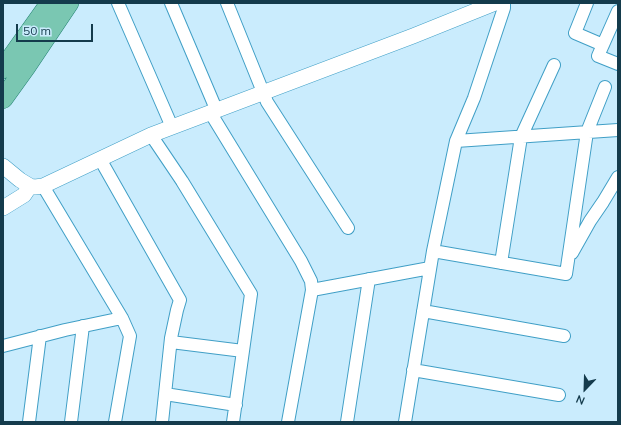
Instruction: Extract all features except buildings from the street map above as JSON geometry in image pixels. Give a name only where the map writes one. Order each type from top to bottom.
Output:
[{"type":"main road","points":[[3,69],[50,3]]},
{"type":"main road","points":[[3,99],[69,3]]},
{"type":"street","points":[[118,3],[172,127]]},
{"type":"street","points":[[171,3],[213,111],[301,261],[311,281],[312,290],[288,422]]},
{"type":"street","points":[[227,3],[267,102],[348,228]]},
{"type":"street","points":[[3,208],[36,186],[100,159],[151,135],[495,3]]},
{"type":"street","points":[[405,422],[433,251],[456,141],[474,98],[504,8],[504,3]]},
{"type":"street","points":[[587,3],[575,33],[603,45]]},
{"type":"street","points":[[618,11],[598,56],[618,64]]},
{"type":"street","points":[[501,263],[521,137],[554,65]]},
{"type":"street","points":[[433,251],[566,274],[587,132],[605,87]]},
{"type":"street","points":[[456,141],[618,130]]},
{"type":"street","points":[[151,135],[182,181],[251,294],[233,422]]},
{"type":"street","points":[[100,159],[180,300],[171,342],[162,422]]},
{"type":"street","points":[[3,166],[20,180],[36,186],[122,318],[130,336],[115,422]]},
{"type":"street","points":[[568,260],[590,221],[618,177]]},
{"type":"street","points":[[312,290],[430,268]]},
{"type":"street","points":[[347,422],[369,279]]},
{"type":"street","points":[[423,311],[564,336]]},
{"type":"street","points":[[3,346],[40,336],[122,318]]},
{"type":"street","points":[[71,422],[83,326]]},
{"type":"street","points":[[29,422],[40,336]]},
{"type":"street","points":[[171,342],[243,351]]},
{"type":"street","points":[[414,370],[559,395]]},
{"type":"street","points":[[165,394],[236,405]]}]
